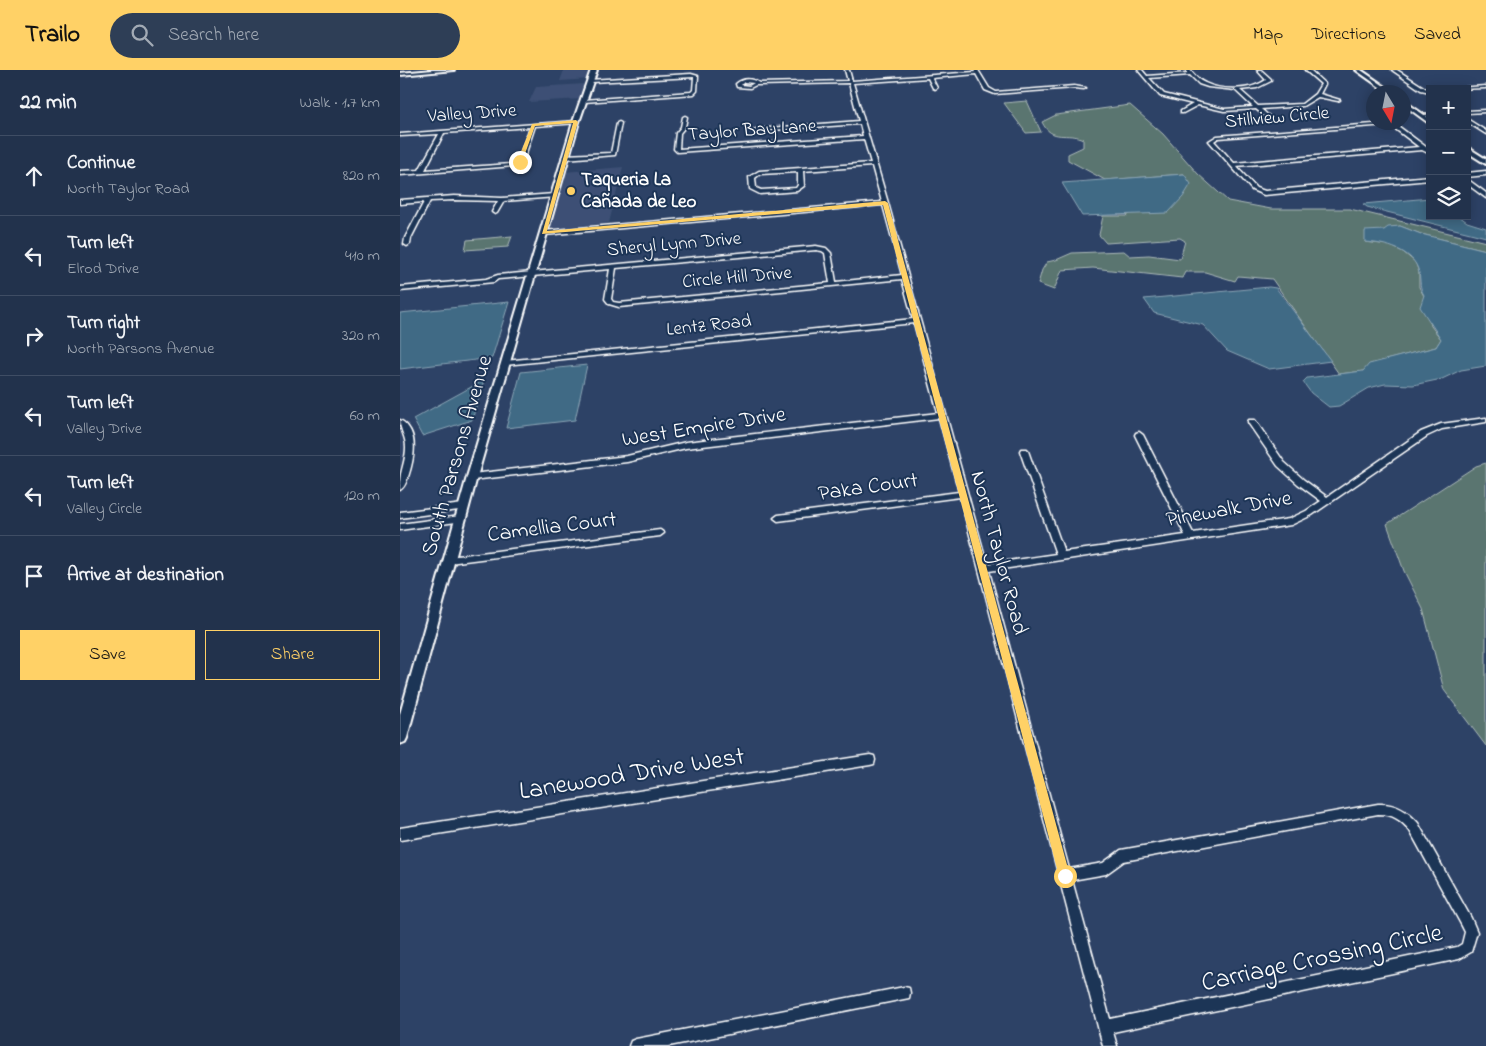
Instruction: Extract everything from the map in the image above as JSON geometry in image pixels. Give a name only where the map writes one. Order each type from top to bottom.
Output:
[{"type":"main road","name":"South Parsons Avenue","points":[[400,738],[463,507],[565,157],[594,70]]},
{"type":"street","points":[[400,74],[452,70]]},
{"type":"street","name":"North Taylor Road","points":[[847,70],[917,321],[1110,1046]]},
{"type":"street","points":[[1140,70],[1162,95],[1224,110],[1303,105],[1317,95],[1323,84],[1307,70]]},
{"type":"street","points":[[1188,70],[1206,85],[1222,89],[1264,86],[1269,80],[1259,70]]},
{"type":"street","points":[[1358,70],[1380,85]]},
{"type":"street","points":[[1394,70],[1426,90]]},
{"type":"street","points":[[756,84],[850,82],[977,72],[987,89],[995,93],[1074,87],[1084,88]]},
{"type":"street","points":[[584,101],[692,93],[695,91],[696,76],[691,74],[591,81]]},
{"type":"street","points":[[1146,77],[1192,74]]},
{"type":"street","points":[[930,77],[935,88]]},
{"type":"street","points":[[1471,88],[1486,86]]},
{"type":"street","points":[[1236,88],[1269,119]]},
{"type":"street","points":[[1317,95],[1338,100]]},
{"type":"street","points":[[1182,112],[1196,104]]},
{"type":"street","points":[[1411,108],[1426,119]]},
{"type":"street","points":[[1471,112],[1486,111]]},
{"type":"street","points":[[1422,116],[1426,116]]},
{"type":"street","name":"Taylor Bay Lane","points":[[685,117],[683,127],[678,133],[677,151],[866,137]]},
{"type":"street","name":"Valley Drive","points":[[400,135],[576,122]]},
{"type":"street","points":[[756,130],[862,122]]},
{"type":"street","points":[[565,157],[613,154],[619,123]]},
{"type":"street","points":[[1471,123],[1486,133]]},
{"type":"street","name":"Stillview Circle","points":[[1424,148],[1396,127],[1387,124],[1217,137],[1211,142],[1254,189],[1264,193],[1426,178]]},
{"type":"street","points":[[400,173],[512,165],[520,162],[533,125]]},
{"type":"street","points":[[421,172],[443,131]]},
{"type":"street","points":[[1232,165],[1424,148]]},
{"type":"street","points":[[1471,152],[1486,162]]},
{"type":"street","points":[[800,170],[801,186],[797,189],[760,192],[753,189],[752,177],[756,174],[800,170],[874,164]]},
{"type":"street","points":[[1471,175],[1486,173]]},
{"type":"street","points":[[1471,185],[1486,196]]},
{"type":"street","points":[[400,202],[467,198],[502,200],[554,196]]},
{"type":"street","points":[[408,244],[408,238],[428,200]]},
{"type":"street","points":[[495,212],[502,200]]},
{"type":"street","points":[[544,233],[885,203]]},
{"type":"street","name":"Sheryl Lynn Drive","points":[[400,289],[490,279],[500,281],[614,266],[816,248],[824,249],[828,253],[833,284]]},
{"type":"street","name":"Circle Hill Drive","points":[[614,266],[608,299],[614,304],[905,277]]},
{"type":"street","name":"Lentz Road","points":[[505,363],[917,321]]},
{"type":"street","name":"West Empire Drive","points":[[472,477],[627,459],[686,445],[942,415]]},
{"type":"street","name":"Pinewalk Drive","points":[[983,568],[1291,522],[1309,514],[1424,434],[1441,427],[1486,420]]},
{"type":"street","points":[[1252,422],[1281,464],[1327,501]]},
{"type":"street","points":[[400,423],[409,436],[411,447],[410,459],[400,487]]},
{"type":"street","points":[[1139,435],[1191,538]]},
{"type":"street","points":[[1024,451],[1061,556]]},
{"type":"street","name":"Paka Court","points":[[778,518],[963,494]]},
{"type":"street","points":[[400,516],[463,507]]},
{"type":"street","points":[[400,527],[460,519]]},
{"type":"street","name":"Camellia Court","points":[[449,560],[660,533]]},
{"type":"street","name":"Lanewood Drive West","points":[[400,834],[870,760]]},
{"type":"street","name":"Carriage Crossing Circle","points":[[1065,876],[1106,868],[1121,856],[1378,808],[1389,808],[1408,819],[1414,826],[1471,932],[1467,948],[1459,953],[1104,1027]]},
{"type":"street","points":[[636,1046],[904,993]]},
{"type":"shaded area","points":[[564,70],[592,70],[589,79],[560,81]]},
{"type":"shaded area","points":[[585,84],[581,99],[529,102],[536,87]]},
{"type":"shaded area","points":[[623,167],[609,223],[547,230],[564,172]]},
{"type":"shaded area","points":[[1184,174],[1191,184],[1183,197],[1168,213],[1082,216],[1062,183]]},
{"type":"shaded area","points":[[1426,198],[1426,220],[1464,220],[1486,228],[1486,237],[1367,207],[1363,204]]},
{"type":"shaded area","points":[[1400,226],[1421,234],[1486,250],[1486,366],[1461,370],[1442,379],[1413,385],[1385,384],[1369,388],[1339,406],[1329,407],[1311,393],[1303,382],[1307,378],[1363,371],[1369,364],[1436,347],[1441,339],[1420,307],[1424,295],[1421,289],[1419,273],[1412,259],[1398,249],[1365,242],[1365,231],[1384,230],[1388,227]]},
{"type":"shaded area","points":[[1269,287],[1276,288],[1331,361],[1269,369],[1227,351],[1203,325],[1154,313],[1144,299]]},
{"type":"shaded area","points":[[509,302],[492,358],[400,369],[400,313]]},
{"type":"shaded area","points":[[587,365],[575,420],[506,428],[521,372]]},
{"type":"shaded area","points":[[484,380],[472,420],[422,436],[413,419]]},
{"type":"green space","points":[[1027,101],[1041,132],[1026,133],[1004,103]]},
{"type":"green space","points":[[1130,105],[1163,134],[1198,174],[1228,201],[1271,209],[1350,209],[1486,242],[1486,250],[1421,234],[1400,226],[1366,235],[1365,242],[1389,245],[1403,252],[1415,262],[1419,272],[1419,287],[1424,296],[1431,326],[1441,339],[1436,347],[1370,364],[1363,371],[1339,374],[1272,279],[1238,276],[1235,281],[1205,272],[1185,272],[1182,278],[1093,268],[1062,270],[1054,290],[1038,284],[1042,270],[1047,262],[1072,253],[1124,251],[1130,256],[1149,255],[1180,259],[1185,241],[1180,238],[1106,243],[1099,235],[1103,216],[1127,216],[1184,174],[1105,180],[1068,160],[1068,154],[1083,147],[1083,139],[1050,132],[1042,122],[1056,115]]},
{"type":"green space","points":[[512,236],[508,247],[465,250],[467,240]]},
{"type":"green space","points":[[1486,463],[1486,746],[1444,690],[1423,609],[1404,571],[1387,524],[1476,466]]},
{"type":"place","name":"Taqueria La Cañada de Leo","points":[[571,191]]},
{"type":"route","points":[[520,162],[533,125],[576,122],[544,233],[885,203],[1065,876]]}]
